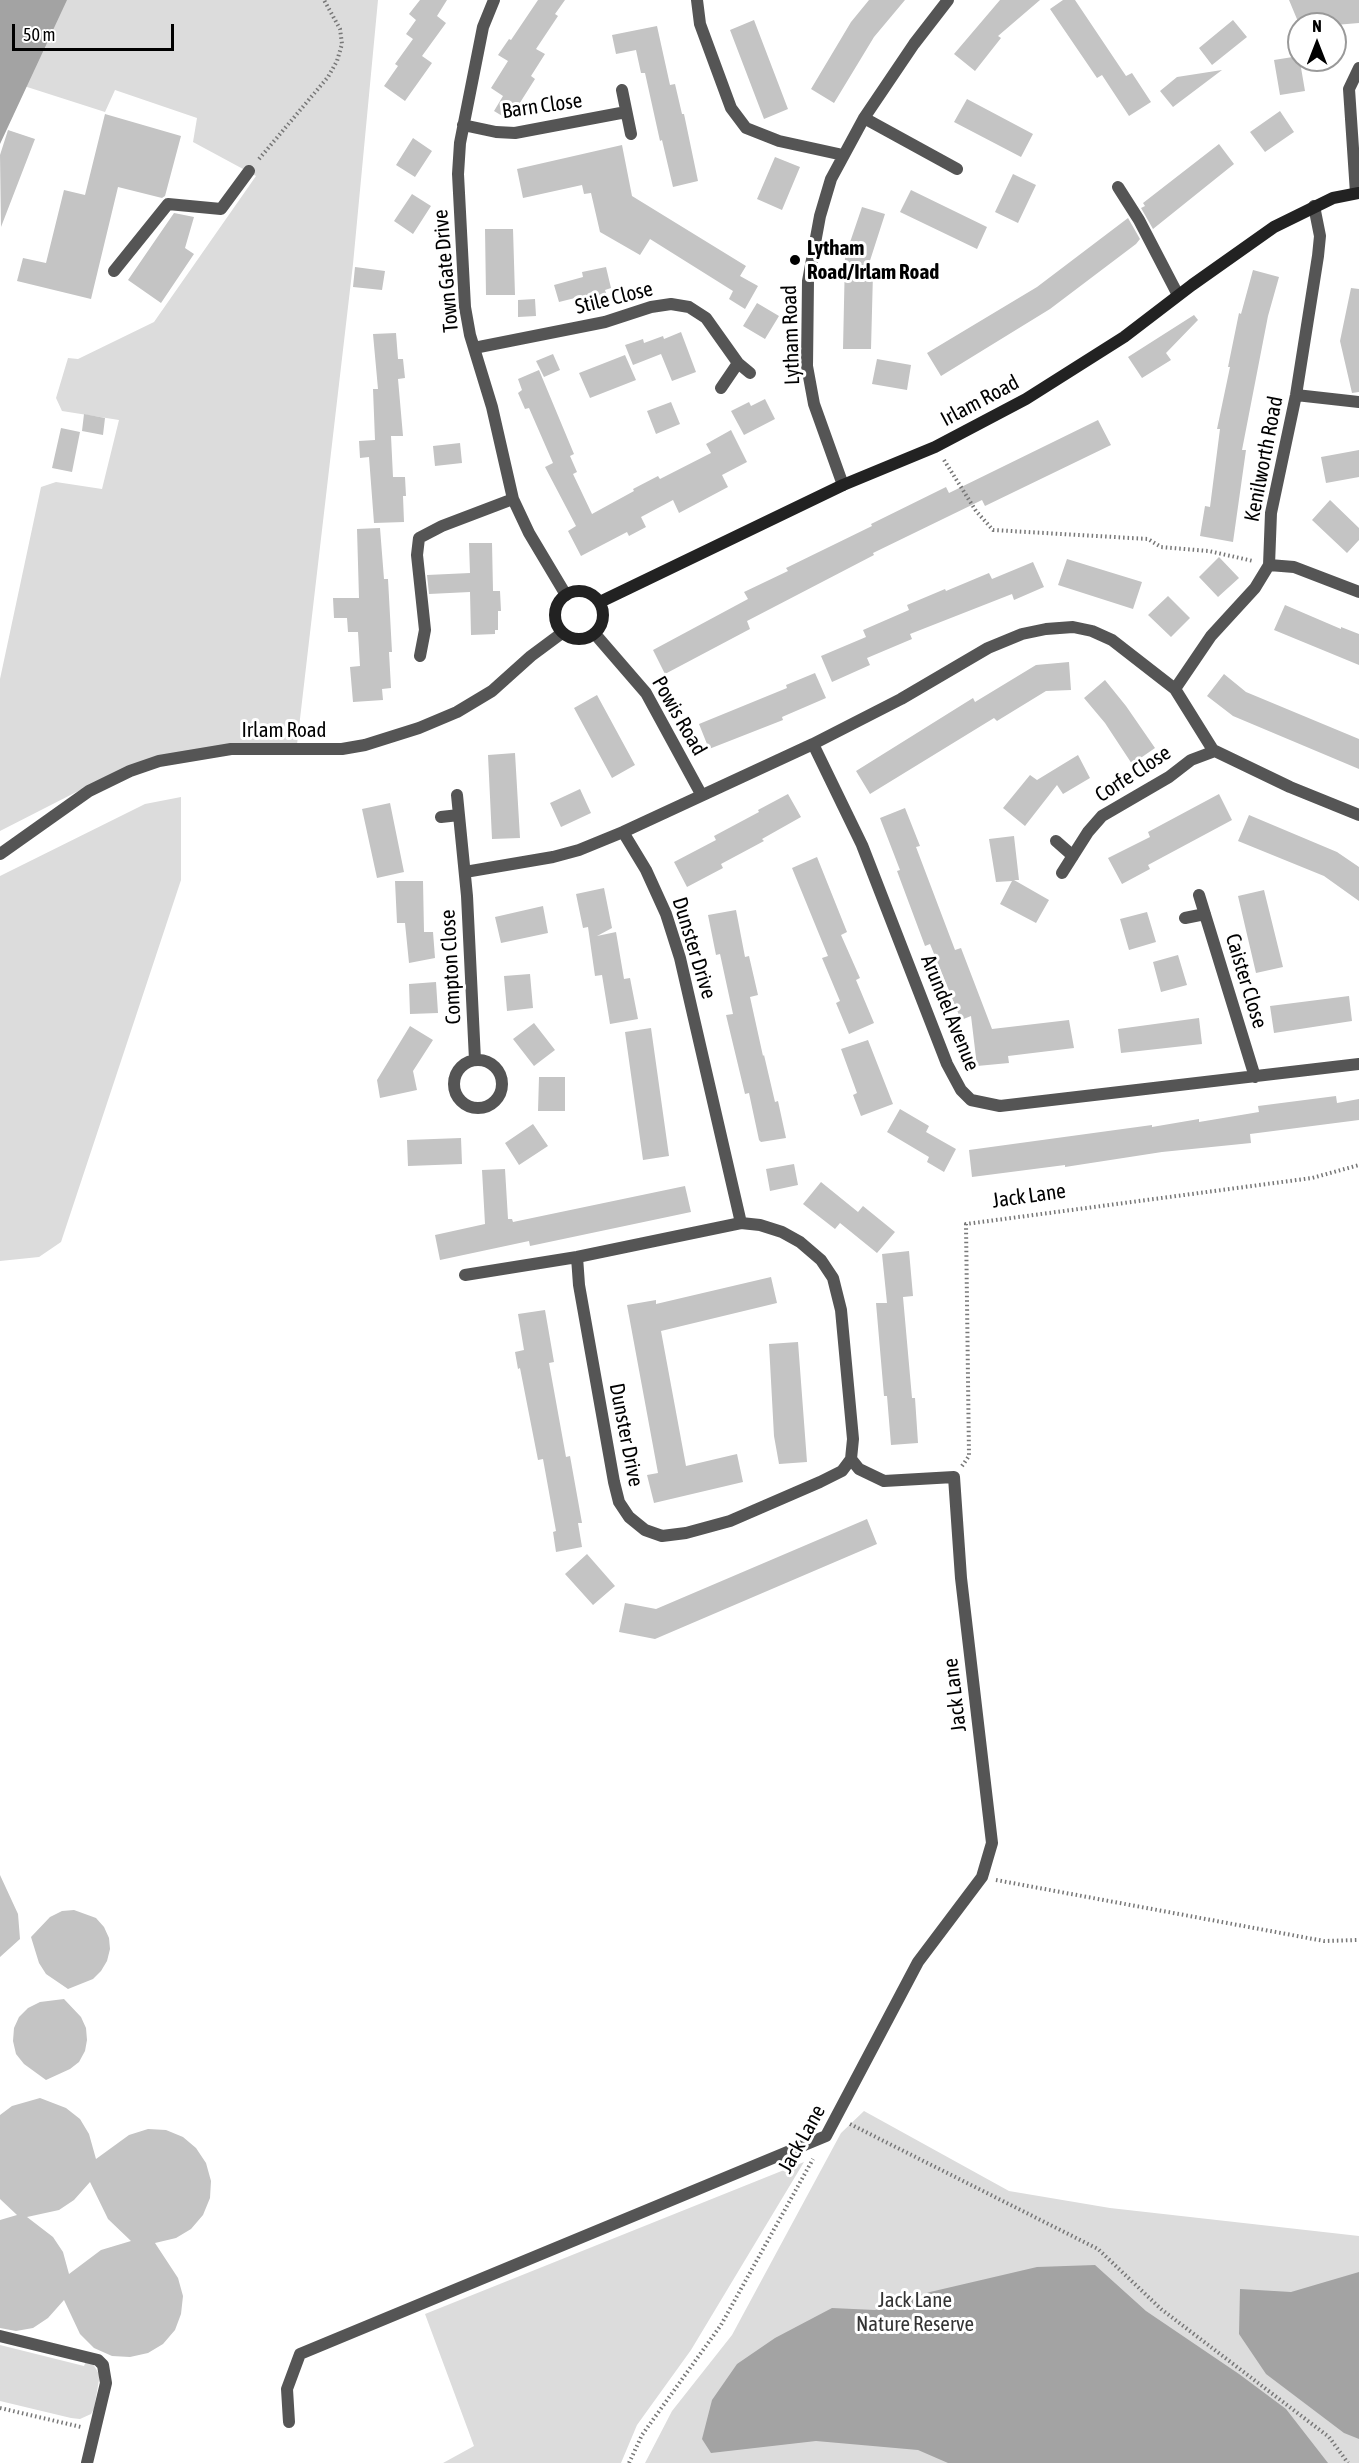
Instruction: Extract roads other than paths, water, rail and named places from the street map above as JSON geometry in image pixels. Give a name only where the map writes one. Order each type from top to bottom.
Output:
[{"type":"street","name":"Town Gate Drive","points":[[494,0],[483,27],[464,125],[458,174],[465,307],[474,348],[492,407],[513,499],[529,533],[566,595]]},
{"type":"street","points":[[697,0],[700,24],[731,108],[746,128],[779,141],[843,155]]},
{"type":"street","name":"Lytham Road","points":[[843,484],[814,404],[807,366],[806,314],[810,259],[819,216],[831,179],[864,118],[914,44],[948,0]]},
{"type":"street","name":"Irlam Road","points":[[600,602],[843,484],[935,447],[1035,393],[1124,337],[1274,227],[1333,198],[1357,193],[1356,148],[1349,89],[1359,68]]},
{"type":"street","points":[[622,90],[631,134]]},
{"type":"street","name":"Barn Close","points":[[464,125],[496,132],[515,133],[626,112]]},
{"type":"street","points":[[864,118],[957,169]]},
{"type":"street","points":[[114,271],[168,204],[221,209],[249,171]]},
{"type":"street","points":[[1118,187],[1139,220],[1178,296]]},
{"type":"street","name":"Kenilworth Road","points":[[1269,565],[1271,513],[1296,395],[1318,256],[1320,236],[1314,206]]},
{"type":"street","name":"Stile Close","points":[[474,348],[605,322],[651,307],[671,304],[689,307],[706,318],[738,363],[750,373]]},
{"type":"street","points":[[721,388],[738,363]]},
{"type":"street","points":[[1296,395],[1359,402]]},
{"type":"street","points":[[420,656],[425,630],[417,555],[419,538],[442,526],[513,499]]},
{"type":"street","points":[[1175,689],[1210,636],[1255,588],[1269,565],[1294,567],[1359,592]]},
{"type":"street","points":[[581,591],[600,602],[603,616],[600,629],[595,634],[582,639],[568,637],[562,633],[555,613],[557,606],[566,595],[581,591]]},
{"type":"street","points":[[465,872],[553,857],[579,850],[813,744],[901,699],[988,648],[1022,634],[1073,627],[1092,631],[1112,640],[1175,689],[1202,735],[1215,751],[1290,787],[1359,815]]},
{"type":"street","name":"Irlam Road","points":[[0,854],[88,791],[130,771],[159,761],[231,749],[342,749],[364,745],[420,728],[458,712],[492,691],[531,656],[562,633]]},
{"type":"street","name":"Powis Road","points":[[595,634],[646,693],[701,794]]},
{"type":"street","name":"Arundel Avenue","points":[[813,744],[862,845],[947,1064],[961,1089],[971,1100],[1000,1106],[1359,1064]]},
{"type":"street","name":"Corfe Close","points":[[1062,873],[1088,832],[1102,816],[1169,777],[1191,760],[1215,751]]},
{"type":"street","name":"Compton Close","points":[[457,795],[465,872],[475,1060]]},
{"type":"street","points":[[441,817],[459,815]]},
{"type":"street","name":"Dunster Drive","points":[[623,832],[646,870],[666,914],[680,958],[741,1223]]},
{"type":"street","points":[[1056,841],[1073,856]]},
{"type":"street","name":"Caister Close","points":[[1199,895],[1255,1077]]},
{"type":"street","points":[[1185,918],[1205,914]]},
{"type":"street","points":[[475,1060],[483,1060],[496,1068],[502,1081],[499,1096],[481,1108],[465,1104],[455,1091],[454,1083],[460,1067],[475,1060]]},
{"type":"street","points":[[465,1275],[577,1257],[741,1223],[771,1228],[800,1242],[821,1260],[833,1278],[841,1310],[853,1439],[851,1459]]},
{"type":"street","name":"Dunster Drive","points":[[577,1257],[579,1286],[614,1482],[619,1502],[629,1517],[645,1530],[662,1536],[686,1533],[730,1521],[842,1471],[851,1459]]},
{"type":"street","name":"Jack Lane","points":[[289,2422],[287,2389],[300,2354],[826,2136],[918,1962],[982,1877],[992,1843],[961,1578],[954,1477],[884,1481],[859,1469],[851,1459]]},
{"type":"street","points":[[0,2336],[98,2360],[103,2365],[105,2382],[87,2463]]},
{"type":"place","name":"Lytham Road/Irlam Road","points":[[795,260]]},
{"type":"park label","name":"Jack Lane Nature Reserve","points":[[915,2312]]}]
